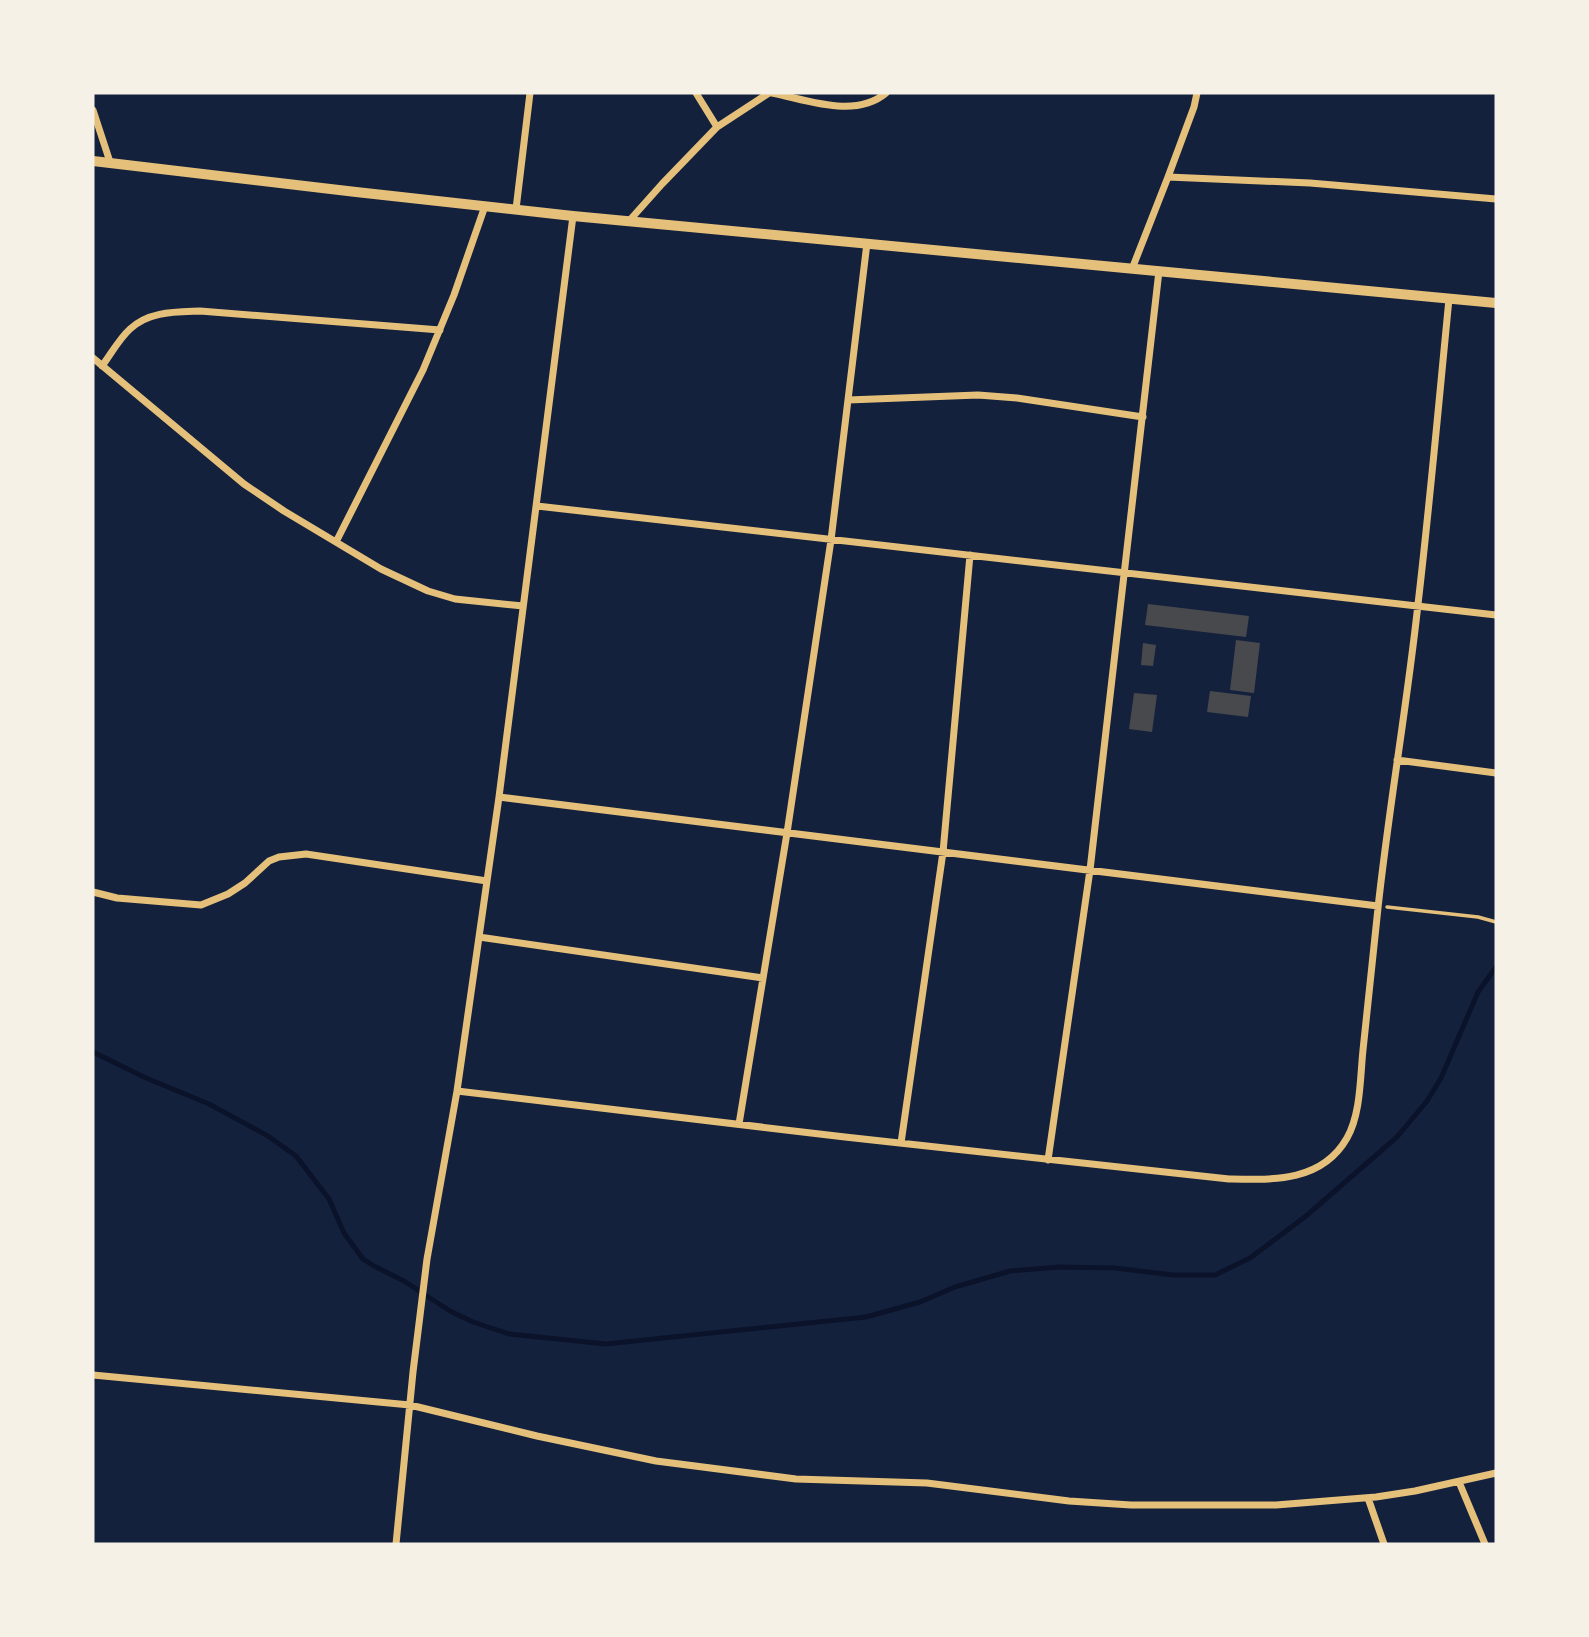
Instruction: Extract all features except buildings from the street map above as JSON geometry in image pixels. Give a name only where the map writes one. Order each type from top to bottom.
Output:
[{"type":"main road","points":[[93,161],[573,216],[1496,303]]},
{"type":"street","points":[[516,209],[530,93]]},
{"type":"street","points":[[696,93],[718,127]]},
{"type":"street","points":[[629,221],[718,127],[770,93],[849,107],[865,105],[886,93]]},
{"type":"street","points":[[1132,269],[1197,93]]},
{"type":"street","points":[[93,110],[110,162]]},
{"type":"street","points":[[1168,177],[1310,183],[1496,200]]},
{"type":"street","points":[[336,542],[424,370],[485,206]]},
{"type":"street","points":[[396,1544],[428,1259],[457,1091],[499,797],[573,216]]},
{"type":"street","points":[[739,1124],[787,833],[831,540],[867,243]]},
{"type":"street","points":[[1048,1160],[1090,870],[1159,271]]},
{"type":"street","points":[[457,1091],[1229,1180],[1293,1177],[1318,1167],[1333,1156],[1346,1139],[1355,1119],[1360,1084],[1378,906],[1418,606],[1450,299]]},
{"type":"street","points":[[102,366],[129,329],[145,318],[164,313],[200,312],[440,330]]},
{"type":"street","points":[[93,358],[244,484],[381,569],[428,591],[455,599],[523,606]]},
{"type":"street","points":[[848,400],[978,395],[1017,398],[1143,417]]},
{"type":"street","points":[[537,506],[1496,614]]},
{"type":"street","points":[[901,1143],[943,852],[971,555]]},
{"type":"street","points":[[1398,760],[1496,774]]},
{"type":"street","points":[[499,797],[1378,906]]},
{"type":"street","points":[[93,892],[117,898],[201,905],[228,894],[245,883],[269,861],[306,854],[487,881]]},
{"type":"street","points":[[479,937],[764,978]]},
{"type":"street","points":[[93,1375],[410,1405],[656,1461],[796,1479],[927,1483],[1069,1501],[1131,1505],[1276,1504],[1368,1498],[1415,1491],[1496,1473]]},
{"type":"street","points":[[1459,1482],[1485,1544]]},
{"type":"street","points":[[1368,1498],[1384,1544]]},
{"type":"path","points":[[1378,906],[1478,917],[1496,922]]},
{"type":"waterway","points":[[93,1052],[209,1104],[268,1136],[296,1156],[329,1199],[344,1233],[363,1259],[404,1281],[450,1311],[509,1334],[606,1344],[866,1317],[920,1302],[955,1287],[1010,1271],[1059,1267],[1115,1268],[1173,1275],[1215,1275],[1250,1258],[1306,1216],[1397,1137],[1427,1101],[1441,1078],[1478,992],[1496,967]]}]
